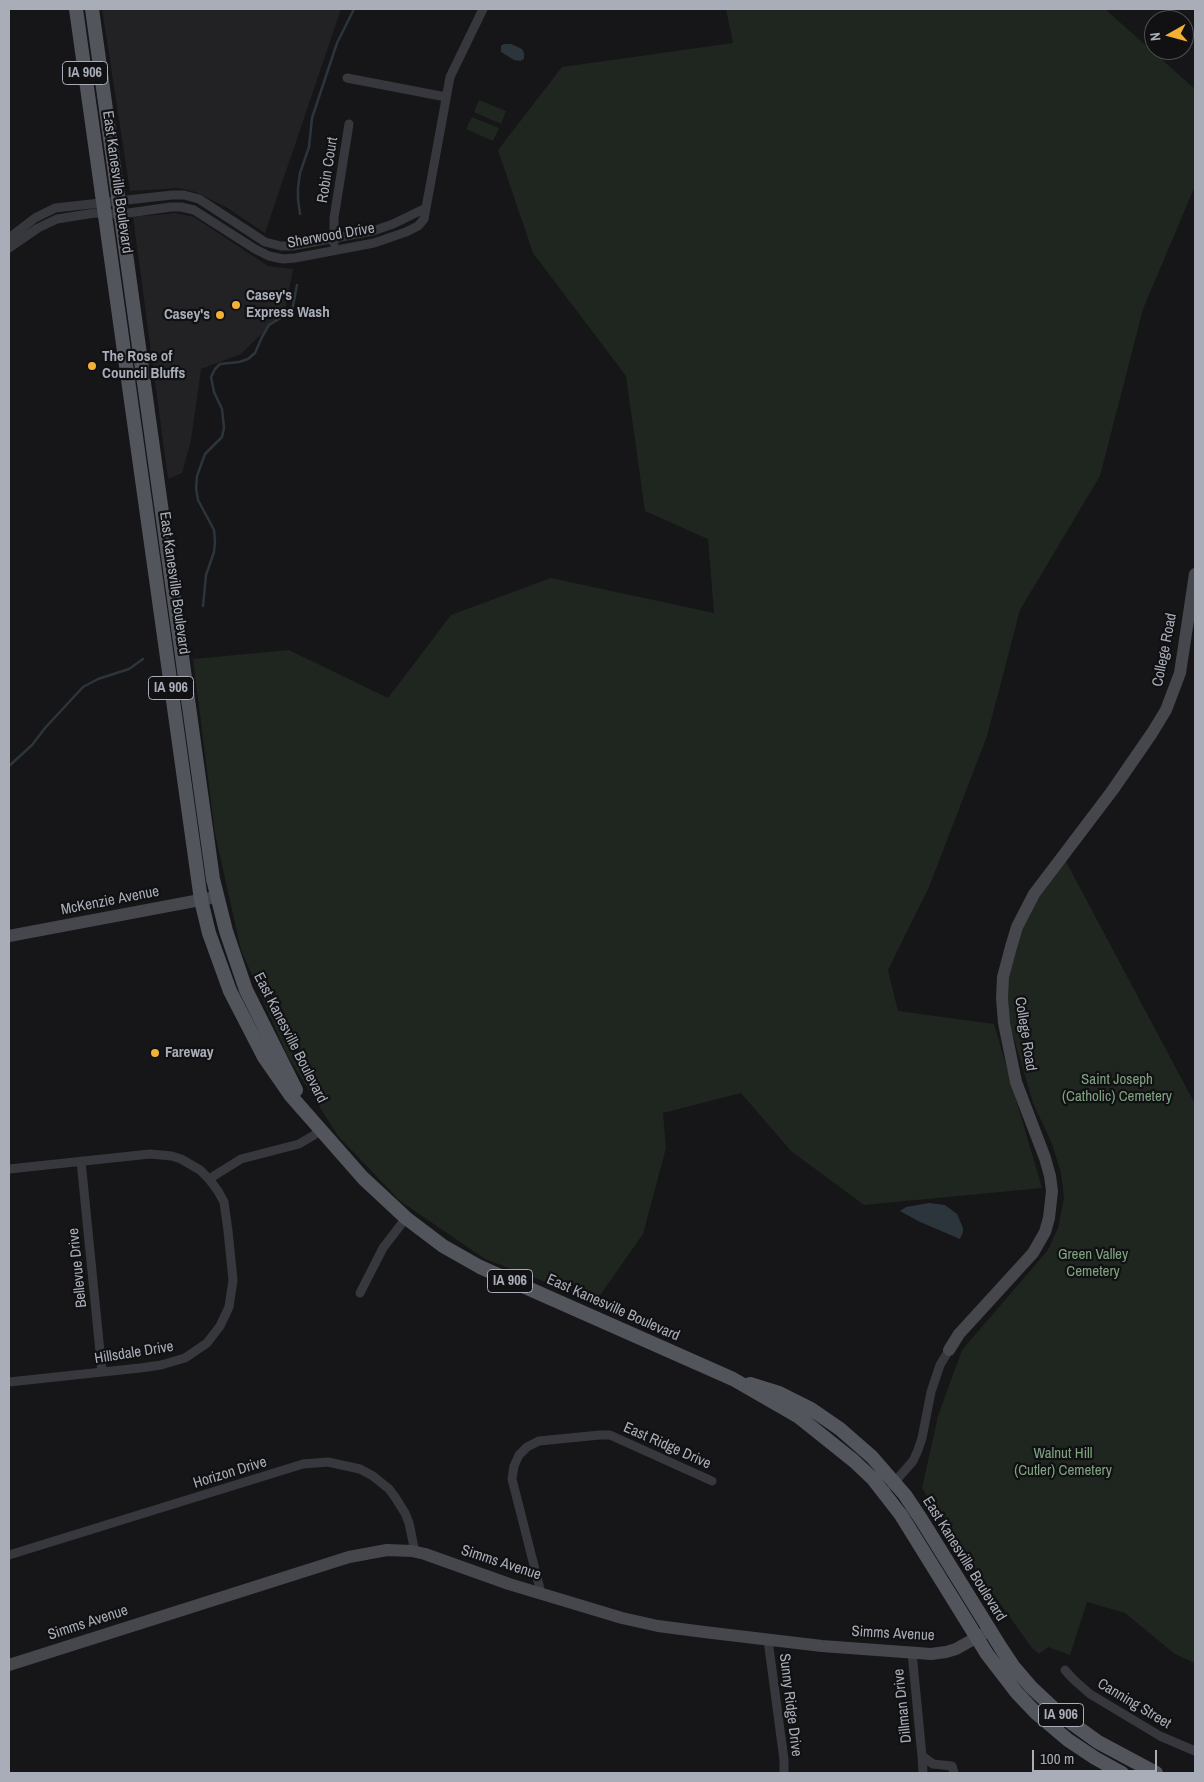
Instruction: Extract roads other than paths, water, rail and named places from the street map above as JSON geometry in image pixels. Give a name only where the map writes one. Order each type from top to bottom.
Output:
[{"type":"main road","name":"East Kanesville Boulevard","points":[[76,9],[201,900],[221,970],[240,1013],[276,1075],[362,1178],[406,1218],[444,1246],[480,1267],[733,1379],[799,1417],[820,1432],[889,1487],[921,1519],[1013,1666],[1031,1687],[1057,1711],[1098,1742],[1156,1773]]},
{"type":"main road","name":"East Kanesville Boulevard","points":[[92,9],[180,633],[208,855],[216,897],[246,990],[288,1076],[321,1131]]},
{"type":"main road","name":"East Kanesville Boulevard","points":[[889,1487],[918,1541],[977,1637],[1007,1681],[1036,1713],[1068,1740],[1122,1773]]},
{"type":"street","name":"Sherwood Drive","points":[[9,238],[35,218],[50,210],[171,207],[194,210],[255,250],[269,256],[290,259],[374,243],[406,232],[418,226],[424,220],[450,77],[483,9]]},
{"type":"street","points":[[347,78],[446,97]]},
{"type":"street","name":"Robin Court","points":[[335,251],[334,218],[349,124]]},
{"type":"street","name":"Sherwood Drive","points":[[9,248],[38,228],[57,219],[95,213],[105,208],[120,208],[172,195],[184,195],[199,199],[269,244],[281,246],[334,239],[381,229],[426,208]]},
{"type":"street","name":"College Road","points":[[889,1487],[913,1461],[918,1450],[924,1431],[931,1392],[940,1365],[949,1350],[959,1334],[1033,1253],[1045,1232],[1049,1218],[1052,1191],[1050,1176],[1016,1082],[1004,1023],[1002,1006],[1003,976],[1017,927],[1034,894],[1112,791],[1166,710],[1180,673],[1195,574]]},
{"type":"street","name":"McKenzie Avenue","points":[[9,936],[216,897]]},
{"type":"street","points":[[9,1169],[150,1154],[172,1156],[190,1163],[209,1179],[252,1155],[291,1146],[321,1131]]},
{"type":"street","name":"Bellevue Drive","points":[[81,1161],[102,1372]]},
{"type":"street","name":"Hillsdale Drive","points":[[9,1382],[161,1365],[178,1361],[194,1353],[211,1339],[226,1315],[232,1294],[233,1280],[225,1209],[218,1191],[209,1179]]},
{"type":"street","points":[[360,1292],[383,1248],[406,1218]]},
{"type":"street","name":"East Ridge Drive","points":[[541,1593],[512,1479],[514,1466],[519,1455],[527,1447],[540,1441],[610,1435],[712,1481]]},
{"type":"street","name":"Horizon Drive","points":[[9,1555],[303,1464],[328,1462],[337,1462],[360,1469],[373,1476],[389,1489],[405,1513],[415,1552]]},
{"type":"street","name":"Simms Avenue","points":[[9,1665],[349,1557],[387,1550],[415,1552],[622,1618],[658,1626],[822,1646],[931,1654],[956,1649],[990,1630]]},
{"type":"street","name":"Sunny Ridge Drive","points":[[768,1640],[784,1760],[784,1773]]},
{"type":"street","name":"Dillman Drive","points":[[912,1653],[924,1773]]},
{"type":"street","name":"Canning Street","points":[[1065,1670],[1090,1694],[1160,1736],[1195,1751]]},
{"type":"street","name":"Dillman Drive","points":[[922,1756],[933,1764],[952,1766],[954,1773]]},
{"type":"waterway","points":[[300,214],[298,188],[300,173],[309,147],[312,118],[337,43],[354,9]]},
{"type":"waterway","points":[[203,606],[206,575],[214,552],[215,541],[214,530],[198,500],[197,476],[205,454],[222,437],[224,428],[222,409],[214,392],[211,377],[220,364],[239,362],[248,359],[255,353],[269,325],[292,311],[297,285]]},
{"type":"waterway","points":[[9,766],[32,745],[83,687],[98,679],[129,669],[143,659]]},
{"type":"place","name":"Casey's Express Wash","points":[[236,305]]},
{"type":"place","name":"Casey's","points":[[220,315]]},
{"type":"place","name":"The Rose of Council Bluffs","points":[[92,366]]},
{"type":"place","name":"Fareway","points":[[155,1053]]},
{"type":"park label","name":"Saint Joseph (Catholic) Cemetery","points":[[1117,1088]]},
{"type":"park label","name":"Green Valley Cemetery","points":[[1093,1264]]},
{"type":"park label","name":"Walnut Hill (Cutler) Cemetery","points":[[1063,1462]]}]
